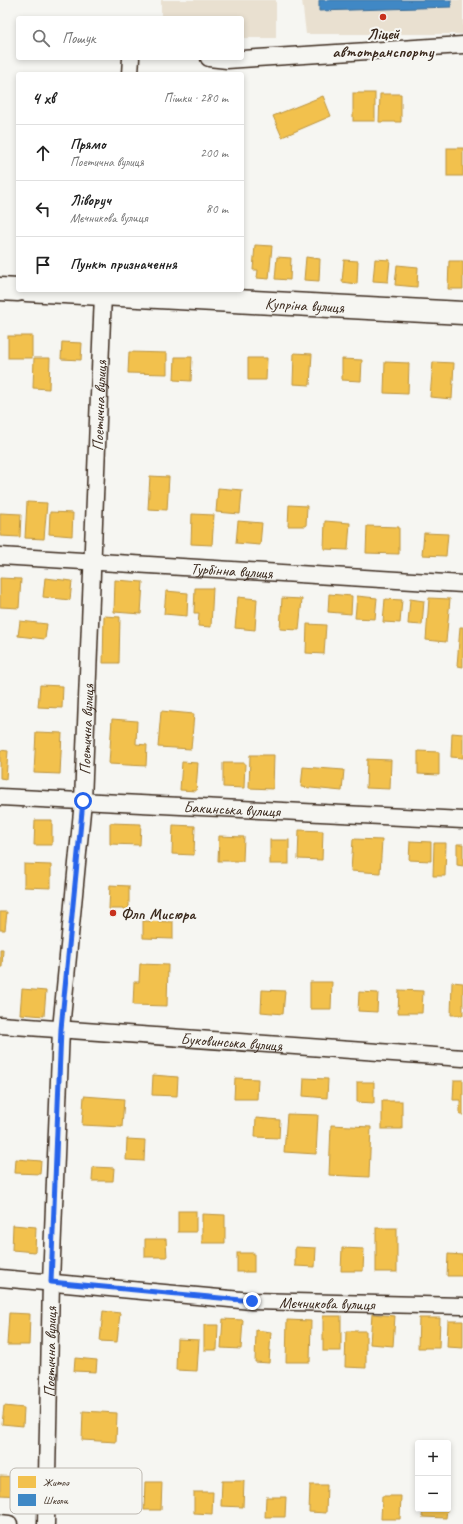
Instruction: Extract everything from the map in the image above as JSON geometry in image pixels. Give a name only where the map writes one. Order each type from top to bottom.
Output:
[{"type":"main road","points":[[0,289],[16,290]]},
{"type":"main road","name":"Купріна вулиця","points":[[110,292],[463,312]]},
{"type":"street","points":[[244,59],[463,45]]},
{"type":"street","points":[[130,72],[131,60]]},
{"type":"street","name":"Поетична вулиця","points":[[47,1468],[51,1282],[61,1029],[83,801],[92,561],[110,292]]},
{"type":"street","name":"Турбінна вулиця","points":[[0,556],[463,584]]},
{"type":"street","name":"Бакинська вулиця","points":[[0,797],[463,820]]},
{"type":"street","name":"Буковинська вулиця","points":[[0,1026],[61,1029],[463,1058]]},
{"type":"street","name":"Мєчникова вулиця","points":[[0,1278],[252,1301],[463,1306]]},
{"type":"street","name":"Поетична вулиця","points":[[46,1514],[46,1524]]},
{"type":"street","points":[[0,1523],[9,1524]]},
{"type":"shaded area","points":[[161,0],[276,0],[276,38],[244,38],[244,16],[161,16]]},
{"type":"shaded area","name":"Ліцей автотранспорту","points":[[302,0],[463,0],[463,34],[306,34]]},
{"type":"building: Житло","points":[[353,93],[375,93],[375,121],[353,121]]},
{"type":"building: Житло","points":[[380,94],[401,94],[401,122],[379,122]]},
{"type":"building: Житло","points":[[323,96],[331,116],[282,137],[273,116]]},
{"type":"building: Житло","points":[[447,148],[463,148],[463,176],[447,176]]},
{"type":"building: Житло","points":[[255,245],[272,246],[269,279],[257,278],[258,270],[253,270]]},
{"type":"building: Житло","points":[[277,257],[291,258],[290,280],[275,279]]},
{"type":"building: Житло","points":[[306,257],[320,259],[319,281],[304,280]]},
{"type":"building: Житло","points":[[375,259],[390,260],[388,282],[373,281]]},
{"type":"building: Житло","points":[[344,260],[358,261],[357,284],[342,282]]},
{"type":"building: Житло","points":[[449,261],[463,261],[463,289],[448,289]]},
{"type":"building: Житло","points":[[397,265],[418,267],[417,287],[395,285]]},
{"type":"building: Житло","points":[[8,336],[32,336],[32,358],[8,358]]},
{"type":"building: Житло","points":[[62,342],[82,343],[81,360],[61,359]]},
{"type":"building: Житло","points":[[129,352],[167,353],[167,374],[128,373]]},
{"type":"building: Житло","points":[[294,353],[312,354],[310,385],[293,384]]},
{"type":"building: Житло","points":[[175,357],[192,357],[191,381],[174,380]]},
{"type":"building: Житло","points":[[34,358],[50,358],[49,389],[33,388]]},
{"type":"building: Житло","points":[[248,358],[267,358],[266,380],[248,380]]},
{"type":"building: Житло","points":[[342,359],[362,360],[361,381],[342,380]]},
{"type":"building: Житло","points":[[385,362],[409,363],[408,394],[384,393]]},
{"type":"building: Житло","points":[[433,362],[454,363],[452,399],[430,397]]},
{"type":"building: Житло","points":[[150,476],[169,477],[167,510],[148,509]]},
{"type":"building: Житло","points":[[218,488],[242,490],[240,514],[216,512]]},
{"type":"building: Житло","points":[[27,502],[47,503],[44,539],[25,538]]},
{"type":"building: Житло","points":[[289,505],[307,506],[306,526],[288,526]]},
{"type":"building: Житло","points":[[50,512],[73,513],[72,536],[49,534]]},
{"type":"building: Житло","points":[[0,513],[21,514],[20,537],[0,536]]},
{"type":"building: Житло","points":[[192,514],[214,515],[212,545],[191,544]]},
{"type":"building: Житло","points":[[238,521],[262,523],[260,545],[236,543]]},
{"type":"building: Житло","points":[[325,521],[350,523],[348,550],[324,549]]},
{"type":"building: Житло","points":[[367,526],[399,527],[399,554],[366,553]]},
{"type":"building: Житло","points":[[424,533],[448,534],[446,556],[422,555]]},
{"type":"building: Житло","points":[[0,578],[21,579],[19,608],[0,607]]},
{"type":"building: Житло","points":[[45,578],[72,581],[70,600],[43,597]]},
{"type":"building: Житло","points":[[115,580],[143,582],[141,614],[114,612]]},
{"type":"building: Житло","points":[[195,588],[213,588],[211,627],[198,626],[199,613],[194,613]]},
{"type":"building: Житло","points":[[166,591],[188,593],[187,616],[164,614]]},
{"type":"building: Житло","points":[[329,594],[352,596],[351,614],[328,612]]},
{"type":"building: Житло","points":[[357,596],[377,598],[375,619],[355,618]]},
{"type":"building: Житло","points":[[238,597],[257,599],[255,630],[235,628]]},
{"type":"building: Житло","points":[[282,598],[302,599],[299,630],[280,629]]},
{"type":"building: Житло","points":[[429,598],[450,599],[446,642],[426,640]]},
{"type":"building: Житло","points":[[385,599],[402,600],[400,623],[383,622]]},
{"type":"building: Житло","points":[[410,599],[424,601],[422,625],[408,624]]},
{"type":"building: Житло","points":[[104,616],[120,617],[119,663],[103,663]]},
{"type":"building: Житло","points":[[20,621],[47,624],[45,639],[18,636]]},
{"type":"building: Житло","points":[[307,624],[326,625],[324,654],[306,653]]},
{"type":"building: Житло","points":[[460,627],[463,627],[463,667],[457,666]]},
{"type":"building: Житло","points":[[40,685],[63,686],[62,708],[38,707]]},
{"type":"building: Житло","points":[[161,711],[194,714],[191,749],[158,747]]},
{"type":"building: Житло","points":[[112,719],[137,721],[136,744],[147,745],[146,766],[109,764]]},
{"type":"building: Житло","points":[[36,732],[62,733],[60,774],[34,773]]},
{"type":"building: Житло","points":[[452,733],[463,734],[463,758],[451,757]]},
{"type":"building: Житло","points":[[0,750],[8,751],[6,779],[0,778]]},
{"type":"building: Житло","points":[[418,751],[439,752],[439,775],[418,774]]},
{"type":"building: Житло","points":[[250,755],[274,755],[273,789],[249,788]]},
{"type":"building: Житло","points":[[367,759],[391,760],[390,789],[366,788]]},
{"type":"building: Житло","points":[[182,762],[198,763],[196,791],[180,790]]},
{"type":"building: Житло","points":[[223,763],[245,763],[244,788],[223,787]]},
{"type":"building: Житло","points":[[303,767],[344,770],[342,791],[301,787]]},
{"type":"building: Житло","points":[[35,820],[52,820],[52,845],[34,845]]},
{"type":"building: Житло","points":[[110,823],[141,824],[140,845],[110,844]]},
{"type":"building: Житло","points":[[173,825],[195,826],[194,855],[172,854]]},
{"type":"building: Житло","points":[[299,830],[323,831],[322,860],[298,859]]},
{"type":"building: Житло","points":[[219,836],[244,837],[243,861],[218,861]]},
{"type":"building: Житло","points":[[353,839],[382,840],[380,873],[351,871]]},
{"type":"building: Житло","points":[[270,840],[289,840],[289,864],[270,864]]},
{"type":"building: Житло","points":[[410,841],[431,842],[431,861],[409,860]]},
{"type":"building: Житло","points":[[434,843],[446,843],[445,876],[433,876]]},
{"type":"building: Житло","points":[[457,844],[463,844],[463,866],[457,865]]},
{"type":"building: Житло","points":[[24,864],[51,865],[51,888],[24,887]]},
{"type":"building: Житло","points":[[110,885],[129,886],[129,909],[109,909]]},
{"type":"building: Житло","points":[[0,912],[7,912],[5,930],[0,930]]},
{"type":"building: Житло","points":[[143,921],[173,922],[173,939],[143,938]]},
{"type":"building: Житло","points":[[0,949],[3,949],[2,967],[0,967]]},
{"type":"building: Житло","points":[[140,964],[168,965],[167,1006],[133,1005],[134,982],[139,982]]},
{"type":"building: Житло","points":[[310,982],[332,982],[331,1009],[310,1009]]},
{"type":"building: Житло","points":[[452,982],[463,983],[463,1015],[451,1015]]},
{"type":"building: Житло","points":[[22,989],[46,991],[44,1016],[20,1014]]},
{"type":"building: Житло","points":[[262,990],[285,991],[283,1014],[261,1012]]},
{"type":"building: Житло","points":[[399,990],[423,991],[422,1013],[398,1013]]},
{"type":"building: Житло","points":[[359,992],[378,993],[377,1012],[358,1011]]},
{"type":"building: Житло","points":[[153,1075],[178,1077],[177,1096],[152,1095]]},
{"type":"building: Житло","points":[[235,1078],[258,1079],[257,1099],[234,1099]]},
{"type":"building: Житло","points":[[304,1078],[328,1079],[327,1098],[303,1096]]},
{"type":"building: Житло","points":[[454,1080],[463,1080],[463,1115],[460,1115],[460,1100],[453,1100]]},
{"type":"building: Житло","points":[[357,1082],[374,1082],[374,1103],[357,1102]]},
{"type":"building: Житло","points":[[84,1096],[124,1099],[122,1127],[82,1125]]},
{"type":"building: Житло","points":[[382,1101],[402,1101],[402,1129],[382,1129]]},
{"type":"building: Житло","points":[[287,1114],[318,1115],[316,1154],[284,1152]]},
{"type":"building: Житло","points":[[256,1118],[280,1120],[279,1138],[255,1137]]},
{"type":"building: Житло","points":[[331,1125],[371,1127],[369,1177],[329,1175]]},
{"type":"building: Житло","points":[[127,1139],[145,1140],[144,1161],[126,1160]]},
{"type":"building: Житло","points":[[16,1159],[41,1161],[40,1174],[15,1173]]},
{"type":"building: Житло","points":[[93,1167],[114,1168],[113,1181],[92,1181]]},
{"type":"building: Житло","points":[[178,1211],[196,1211],[196,1232],[178,1232]]},
{"type":"building: Житло","points":[[202,1214],[225,1215],[225,1243],[202,1243]]},
{"type":"building: Житло","points":[[13,1225],[36,1227],[35,1252],[12,1250]]},
{"type":"building: Житло","points":[[376,1228],[397,1228],[397,1272],[376,1272]]},
{"type":"building: Житло","points":[[145,1239],[166,1239],[167,1257],[145,1257]]},
{"type":"building: Житло","points":[[295,1247],[316,1248],[315,1267],[295,1266]]},
{"type":"building: Житло","points":[[342,1248],[364,1249],[363,1271],[341,1271]]},
{"type":"building: Житло","points":[[237,1253],[254,1253],[254,1272],[237,1272]]},
{"type":"building: Житло","points":[[448,1254],[463,1255],[463,1276],[447,1276]]},
{"type":"building: Житло","points":[[103,1311],[120,1313],[117,1342],[100,1341]]},
{"type":"building: Житло","points":[[9,1313],[30,1314],[29,1345],[7,1345]]},
{"type":"building: Житло","points":[[372,1314],[395,1316],[393,1346],[370,1344]]},
{"type":"building: Житло","points":[[323,1316],[341,1316],[341,1351],[323,1351]]},
{"type":"building: Житло","points":[[419,1318],[440,1318],[439,1348],[418,1348]]},
{"type":"building: Житло","points":[[223,1319],[243,1320],[241,1349],[221,1348]]},
{"type":"building: Житло","points":[[287,1320],[311,1321],[310,1362],[286,1362]]},
{"type":"building: Житло","points":[[448,1321],[463,1321],[463,1348],[447,1347]]},
{"type":"building: Житло","points":[[204,1325],[218,1325],[217,1350],[204,1350]]},
{"type":"building: Житло","points":[[256,1330],[271,1332],[269,1363],[255,1362]]},
{"type":"building: Житло","points":[[346,1331],[366,1331],[366,1368],[345,1367]]},
{"type":"building: Житло","points":[[177,1339],[199,1340],[197,1371],[176,1370]]},
{"type":"building: Житло","points":[[75,1358],[97,1360],[96,1372],[74,1371]]},
{"type":"building: Житло","points":[[4,1406],[24,1408],[23,1426],[2,1424]]},
{"type":"building: Житло","points":[[83,1411],[117,1413],[116,1442],[82,1440]]},
{"type":"building: Житло","points":[[0,1476],[10,1476],[10,1496],[0,1495]]},
{"type":"building: Житло","points":[[222,1481],[244,1481],[243,1507],[221,1506]]},
{"type":"building: Житло","points":[[145,1482],[162,1482],[161,1510],[144,1510]]},
{"type":"building: Житло","points":[[310,1485],[327,1485],[326,1513],[309,1512]]},
{"type":"building: Житло","points":[[194,1492],[213,1492],[212,1514],[194,1513]]},
{"type":"building: Житло","points":[[382,1496],[401,1496],[400,1519],[381,1519]]},
{"type":"building: Житло","points":[[266,1497],[286,1497],[285,1517],[265,1517]]},
{"type":"building: Житло","points":[[423,1512],[447,1512],[446,1518],[422,1517]]},
{"type":"building: Школи","points":[[319,0],[451,0],[451,7],[319,11]]},
{"type":"place","name":"Ліцей автотранспорту","points":[[383,17]]},
{"type":"place","name":"Флп Мисюра","points":[[113,913]]},
{"type":"route","points":[[83,801],[61,1029],[51,1282],[252,1301]]}]
